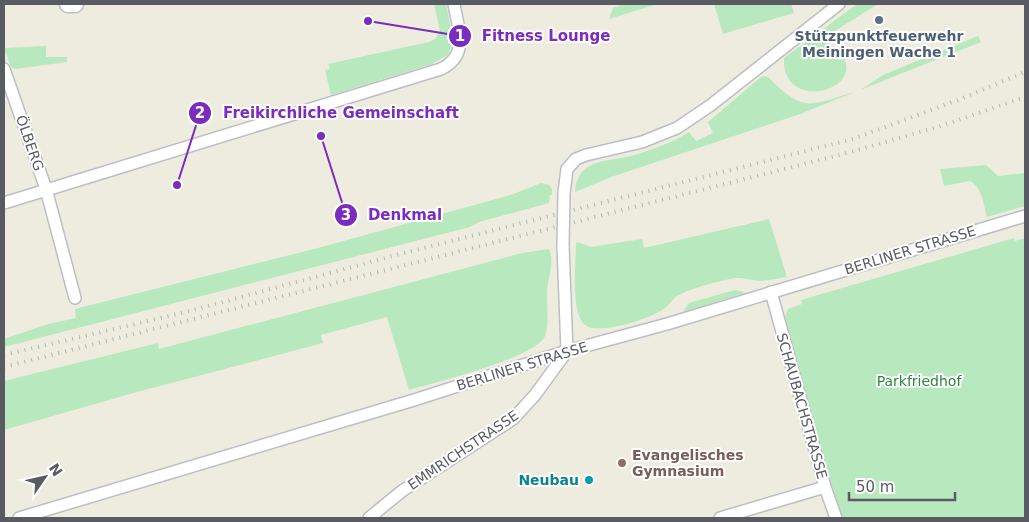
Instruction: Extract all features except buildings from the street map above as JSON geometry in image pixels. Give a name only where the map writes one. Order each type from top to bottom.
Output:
[{"type":"main road","points":[[68,4],[75,4]]},
{"type":"street","points":[[4,203],[431,73],[450,65],[455,60],[461,46],[454,4]]},
{"type":"street","points":[[567,351],[563,246],[564,193],[567,169],[576,159],[586,155],[642,142],[678,128],[711,105],[840,4]]},
{"type":"street","name":"ÖLBERG","points":[[4,69],[46,189],[75,298]]},
{"type":"street","name":"BERLINER STRASSE","points":[[19,518],[414,400],[567,351],[621,337],[1025,216]]},
{"type":"street","name":"SCHAUBACHSTRASSE","points":[[771,292],[825,487],[836,518]]},
{"type":"street","name":"EMMRICHSTRASSE","points":[[369,518],[402,491],[513,418],[535,395],[567,351]]},
{"type":"street","points":[[720,518],[825,487]]},
{"type":"green space","points":[[434,4],[446,4],[453,40],[448,55],[432,64],[331,95],[325,70],[330,69],[328,64],[429,42],[435,39],[440,31]]},
{"type":"green space","points":[[625,4],[658,4],[609,19],[613,8]]},
{"type":"green space","points":[[714,4],[791,4],[794,13],[723,34]]},
{"type":"green space","points":[[857,4],[878,4],[825,37],[839,60],[844,58],[846,70],[841,80],[832,87],[819,91],[806,91],[794,85],[786,75],[784,58]]},
{"type":"green space","points":[[978,36],[981,42],[860,90],[883,75]]},
{"type":"green space","points":[[46,46],[46,57],[67,57],[67,62],[15,69],[11,67],[4,48]]},
{"type":"green space","points":[[765,76],[791,97],[808,103],[817,103],[855,92],[800,114],[611,177],[575,192],[577,181],[582,172],[596,163],[635,155],[656,148],[689,132],[696,141],[713,133],[708,122],[761,77]]},
{"type":"green space","points":[[986,165],[998,176],[1025,173],[1025,206],[987,217],[980,192],[970,181],[944,186],[940,169]]},
{"type":"green space","points":[[541,183],[549,185],[552,189],[549,203],[479,222],[470,227],[4,347],[4,339],[48,324],[76,318],[75,309],[318,248],[511,195]]},
{"type":"green space","points":[[769,219],[787,277],[766,281],[734,278],[690,290],[679,295],[659,312],[638,321],[613,327],[592,328],[585,325],[580,319],[576,298],[576,243],[591,247],[642,239],[644,248]]},
{"type":"green space","name":"Parkfriedhof","points":[[1014,238],[1015,241],[1025,238],[1025,518],[842,518],[825,464],[785,317],[788,309],[802,304],[801,300]]},
{"type":"green space","points":[[549,249],[551,264],[547,290],[548,319],[545,336],[538,344],[524,352],[483,368],[409,390],[387,317],[321,335],[323,343],[137,392],[4,430],[4,381],[158,343],[159,349],[522,253]]},
{"type":"green space","points":[[735,290],[745,293],[684,312],[689,303]]},
{"type":"railway","points":[[4,355],[186,312],[400,254],[853,139],[958,100],[1025,72]]},
{"type":"railway","points":[[4,367],[851,152],[941,126],[1025,97]]},
{"type":"place","name":"Stützpunktfeuerwehr Meiningen Wache 1","points":[[879,20]]},
{"type":"place","name":"Fitness Lounge","points":[[368,21]]},
{"type":"place","name":"Denkmal","points":[[321,136]]},
{"type":"place","name":"Freikirchliche Gemeinschaft","points":[[177,185]]},
{"type":"place","name":"Evangelisches Gymnasium","points":[[622,463]]},
{"type":"place","name":"Neubau","points":[[589,480]]}]
